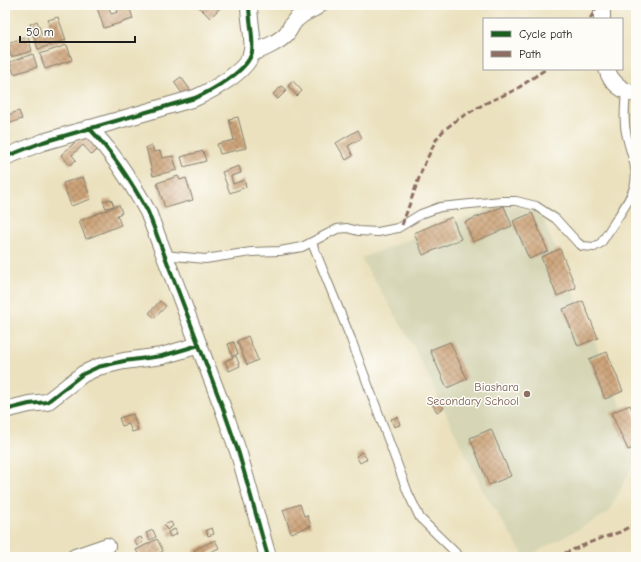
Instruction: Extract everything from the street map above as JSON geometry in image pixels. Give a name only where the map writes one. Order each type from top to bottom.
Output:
[{"type":"street","points":[[249,5],[252,53]]},
{"type":"street","points":[[5,158],[42,142],[195,98],[211,91],[228,80],[246,62],[252,53],[267,47],[284,36],[296,19],[319,5]]},
{"type":"street","points":[[602,5],[602,18]]},
{"type":"street","points":[[607,70],[608,75],[616,84],[631,92]]},
{"type":"street","points":[[89,128],[106,145],[134,185],[148,212],[239,454],[268,557]]},
{"type":"street","points":[[5,410],[29,404],[47,402],[83,374],[98,367],[124,361],[162,356],[199,345]]},
{"type":"street","points":[[75,557],[107,546]]},
{"type":"lane","points":[[163,255],[205,259],[251,252],[280,251],[302,247],[338,229],[347,228],[358,231],[378,232],[398,228],[421,214],[440,207],[516,201],[536,206],[556,219],[567,229],[577,242],[588,248],[594,247],[601,243],[605,237],[636,183],[634,164],[624,124],[631,92]]},
{"type":"lane","points":[[312,243],[351,339],[408,493],[420,518],[460,557]]},
{"type":"shaded area","name":"Biashara Secondary School","points":[[505,203],[540,212],[636,441],[636,460],[608,513],[527,557],[525,557],[483,491],[414,347],[361,258]]},
{"type":"building","points":[[96,5],[108,5],[111,14],[118,12],[116,5],[129,5],[133,19],[104,28]]},
{"type":"building","points":[[197,5],[223,5],[210,18]]},
{"type":"building","points":[[58,17],[66,40],[38,49],[30,24],[37,21],[42,35],[52,31],[48,20]]},
{"type":"building","points":[[28,37],[32,51],[11,57],[7,43]]},
{"type":"building","points":[[67,45],[72,60],[45,69],[40,54]]},
{"type":"building","points":[[33,54],[37,67],[14,74],[10,62]]},
{"type":"building","points":[[181,77],[191,91],[184,96],[174,82]]},
{"type":"building","points":[[293,81],[302,91],[297,96],[288,86]]},
{"type":"building","points":[[282,86],[287,90],[278,99],[273,94]]},
{"type":"building","points":[[19,111],[22,119],[5,125],[5,116]]},
{"type":"building","points":[[238,117],[246,148],[220,154],[217,144],[234,140],[229,119]]},
{"type":"building","points":[[358,130],[362,138],[348,146],[353,156],[346,160],[336,143]]},
{"type":"building","points":[[84,134],[98,149],[92,155],[83,145],[72,155],[76,160],[70,165],[61,155]]},
{"type":"building","points":[[152,146],[154,152],[160,151],[162,158],[173,156],[177,170],[153,176],[146,147]]},
{"type":"building","points":[[203,151],[206,161],[184,167],[181,157]]},
{"type":"building","points":[[239,166],[241,173],[231,176],[233,184],[244,180],[246,187],[230,193],[222,172]]},
{"type":"building","points":[[178,176],[180,180],[186,178],[193,200],[165,208],[157,183]]},
{"type":"building","points":[[83,177],[91,199],[71,206],[63,183]]},
{"type":"building","points":[[111,199],[114,206],[106,208],[103,201]]},
{"type":"building","points":[[119,205],[122,213],[117,215],[121,225],[86,239],[79,221]]},
{"type":"building","points":[[504,206],[512,226],[473,242],[465,222]]},
{"type":"building","points":[[532,213],[548,251],[529,259],[513,221]]},
{"type":"building","points":[[452,217],[461,239],[423,255],[414,233]]},
{"type":"building","points":[[560,249],[576,288],[557,296],[541,257]]},
{"type":"building","points":[[160,301],[166,306],[155,318],[149,313]]},
{"type":"building","points":[[583,301],[598,338],[578,346],[563,309]]},
{"type":"building","points":[[248,336],[258,360],[247,365],[237,341]]},
{"type":"building","points":[[234,342],[238,354],[232,356],[228,344]]},
{"type":"building","points":[[450,342],[467,379],[447,388],[430,350]]},
{"type":"building","points":[[607,352],[623,391],[605,399],[589,359]]},
{"type":"building","points":[[236,356],[240,366],[229,371],[225,361]]},
{"type":"building","points":[[438,399],[444,408],[437,412],[431,402]]},
{"type":"building","points":[[630,405],[636,417],[636,447],[628,450],[611,413]]},
{"type":"building","points":[[133,414],[138,430],[132,432],[129,424],[122,426],[119,418]]},
{"type":"building","points":[[398,417],[400,425],[394,427],[391,419]]},
{"type":"building","points":[[491,429],[511,476],[489,485],[470,438]]},
{"type":"building","points":[[362,452],[367,459],[360,463],[356,456]]},
{"type":"building","points":[[300,504],[304,516],[307,515],[311,526],[291,533],[283,510]]},
{"type":"building","points":[[171,522],[173,526],[167,530],[164,525]]},
{"type":"building","points":[[212,528],[214,534],[208,536],[206,530]]},
{"type":"building","points":[[175,529],[177,534],[170,537],[168,532]]},
{"type":"building","points":[[153,530],[156,537],[150,540],[146,533]]},
{"type":"building","points":[[141,537],[143,542],[137,546],[134,540]]},
{"type":"building","points":[[157,539],[163,551],[152,557],[140,557],[136,550]]},
{"type":"building","points":[[215,540],[219,548],[208,553],[209,557],[197,557],[194,550]]},
{"type":"building","points":[[317,553],[318,557],[304,557]]},
{"type":"marked path","points":[[591,18],[598,5]]},
{"type":"marked path","points":[[402,225],[423,167],[437,138],[444,130],[458,119],[486,103],[515,90],[545,70]]},
{"type":"marked path","points":[[556,557],[596,540],[620,532],[636,523]]},
{"type":"cycle path","points":[[5,157],[43,142],[195,98],[228,80],[244,66],[252,52],[249,5]]},
{"type":"cycle path","points":[[89,128],[106,147],[121,168],[148,212],[239,454],[268,557]]},
{"type":"cycle path","points":[[5,410],[29,404],[47,402],[83,374],[98,367],[124,361],[162,356],[199,345]]},
{"type":"place","name":"Biashara Secondary School","points":[[527,394]]}]
